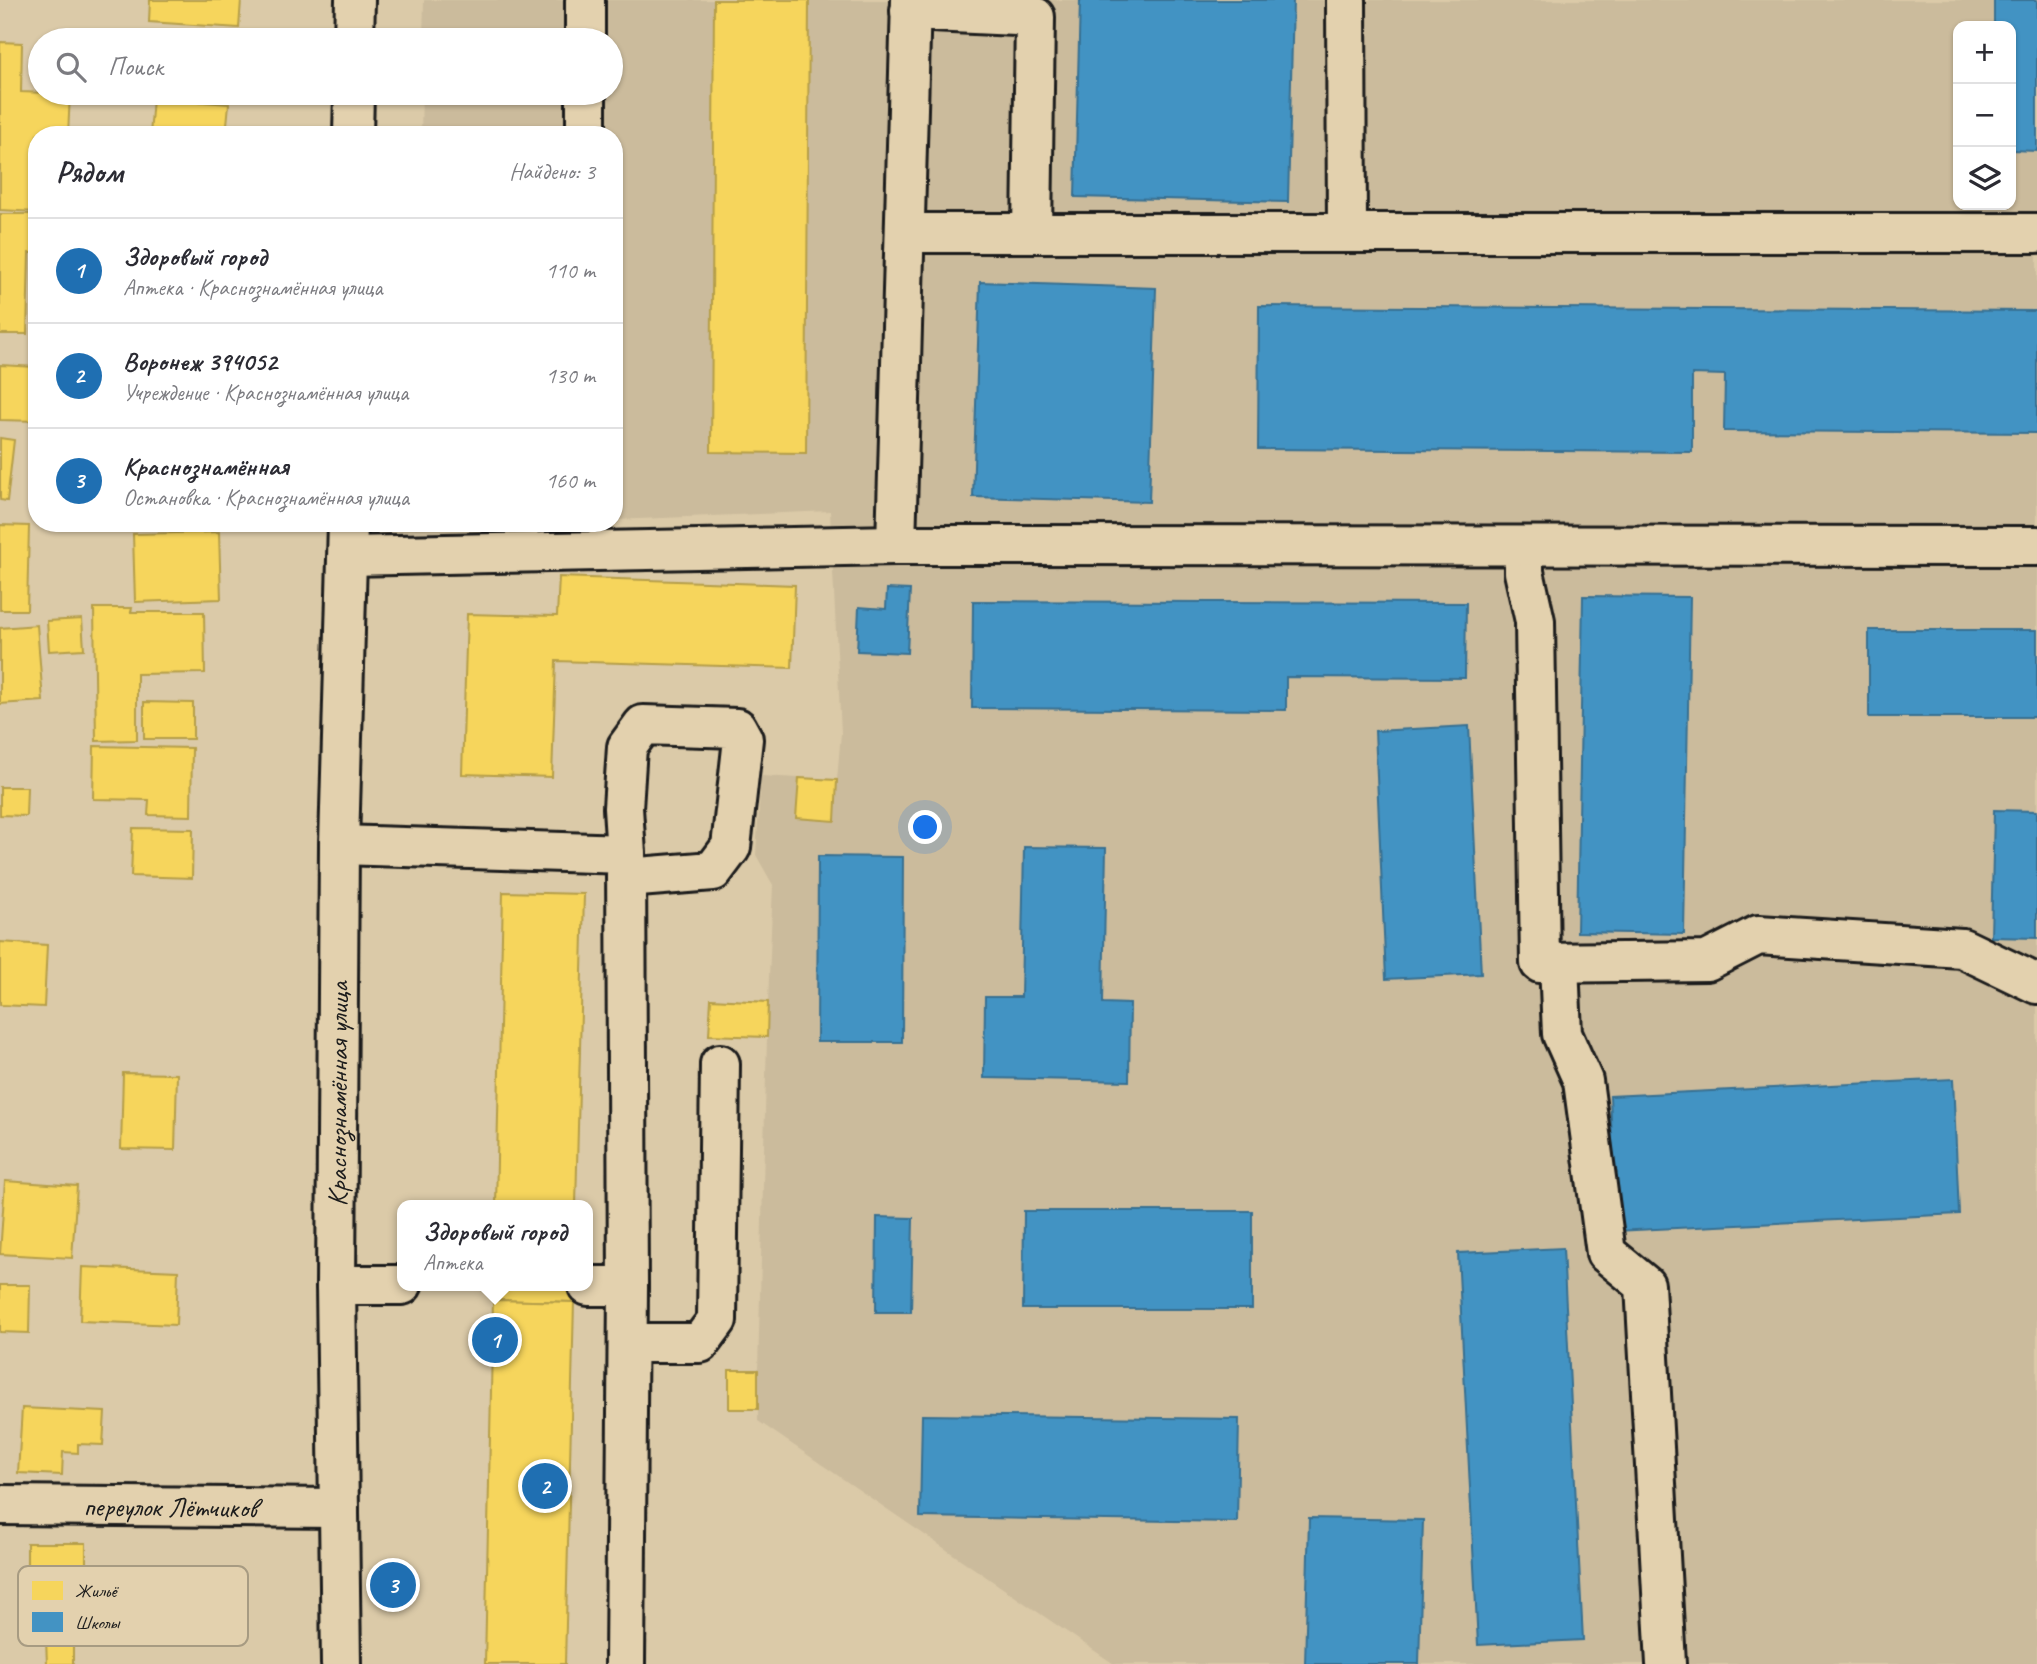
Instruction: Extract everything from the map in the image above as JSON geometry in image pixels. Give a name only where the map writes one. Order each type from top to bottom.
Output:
[{"type":"street","points":[[354,28],[355,0]]},
{"type":"street","points":[[586,0],[586,28]]},
{"type":"street","points":[[1346,0],[1347,233]]},
{"type":"street","points":[[896,545],[911,5],[1035,17],[1032,233]]},
{"type":"street","points":[[353,126],[354,105]]},
{"type":"street","points":[[586,105],[586,126]]},
{"type":"street","points":[[905,233],[2037,233]]},
{"type":"street","points":[[348,540],[896,545],[2037,546]]},
{"type":"street","name":"Краснознамённая улица","points":[[341,1664],[336,1285],[339,845],[348,540]]},
{"type":"street","points":[[1524,546],[1524,572],[1535,621],[1540,963],[1707,961],[1758,935],[1962,948],[2037,984]]},
{"type":"street","points":[[339,845],[626,866],[628,1343],[625,1664]]},
{"type":"street","points":[[1559,963],[1562,1034],[1583,1081],[1605,1252],[1645,1285],[1666,1664]]},
{"type":"street","points":[[628,1343],[700,1343],[717,1320],[720,1064]]},
{"type":"street","points":[[336,1285],[397,1285]]},
{"type":"street","points":[[593,1286],[628,1286]]},
{"type":"street","name":"переулок Лётчиков","points":[[0,1505],[339,1508]]},
{"type":"shaded area","points":[[424,0],[2037,0],[2037,1664],[1114,1664],[758,1421],[758,1409],[729,1409],[729,1370],[758,1369],[767,1038],[709,1035],[711,999],[768,1001],[773,885],[756,855],[761,776],[837,780],[841,733],[830,511],[623,520],[623,126],[421,126],[422,105],[623,105],[623,28],[423,28]]},
{"type":"building: Жильё","points":[[150,0],[241,0],[239,28],[149,22]]},
{"type":"building: Жильё","points":[[714,0],[809,0],[806,453],[711,452]]},
{"type":"building: Жильё","points":[[0,42],[22,43],[21,92],[28,92],[28,105],[69,105],[68,126],[28,126],[28,212],[0,210]]},
{"type":"building: Жильё","points":[[152,105],[229,105],[227,126],[151,126]]},
{"type":"building: Жильё","points":[[0,214],[28,214],[27,334],[0,334]]},
{"type":"building: Жильё","points":[[0,365],[28,367],[28,421],[0,420]]},
{"type":"building: Жильё","points":[[0,438],[14,440],[7,501],[0,500]]},
{"type":"building: Жильё","points":[[0,525],[28,526],[27,610],[0,610]]},
{"type":"building: Жильё","points":[[219,532],[221,599],[135,602],[133,534]]},
{"type":"building: Жильё","points":[[559,577],[795,585],[792,668],[556,661],[552,777],[462,774],[467,614],[557,616]]},
{"type":"building: Жильё","points":[[94,608],[132,608],[131,612],[204,612],[205,673],[137,674],[137,740],[96,741]]},
{"type":"building: Жильё","points":[[82,619],[84,649],[49,651],[47,621]]},
{"type":"building: Жильё","points":[[37,625],[43,701],[0,704],[0,628]]},
{"type":"building: Жильё","points":[[144,702],[193,703],[193,739],[144,739]]},
{"type":"building: Жильё","points":[[94,746],[192,748],[191,816],[148,815],[149,800],[93,799]]},
{"type":"building: Жильё","points":[[799,778],[837,780],[835,821],[796,818]]},
{"type":"building: Жильё","points":[[0,787],[27,787],[26,816],[0,815]]},
{"type":"building: Жильё","points":[[133,828],[193,829],[192,878],[131,876]]},
{"type":"building: Жильё","points":[[503,892],[584,894],[576,1200],[496,1200]]},
{"type":"building: Жильё","points":[[0,942],[47,945],[44,1007],[0,1005]]},
{"type":"building: Жильё","points":[[711,999],[768,1002],[767,1037],[709,1035]]},
{"type":"building: Жильё","points":[[123,1073],[177,1074],[175,1150],[121,1149]]},
{"type":"building: Жильё","points":[[5,1181],[77,1186],[72,1258],[0,1254]]},
{"type":"building: Жильё","points":[[82,1267],[178,1271],[176,1325],[80,1321]]},
{"type":"building: Жильё","points":[[0,1285],[30,1285],[29,1333],[0,1332]]},
{"type":"building: Жильё","points":[[494,1291],[574,1291],[574,1302],[493,1300]]},
{"type":"building: Жильё","points":[[493,1300],[574,1302],[565,1664],[485,1664]]},
{"type":"building: Жильё","points":[[729,1370],[758,1370],[758,1409],[729,1409]]},
{"type":"building: Жильё","points":[[22,1408],[105,1412],[103,1445],[78,1444],[78,1453],[63,1452],[62,1475],[18,1473]]},
{"type":"building: Жильё","points":[[27,1543],[86,1543],[86,1566],[27,1566]]},
{"type":"building: Жильё","points":[[46,1646],[73,1646],[73,1664],[47,1664]]},
{"type":"building: Школы","points":[[1080,0],[1293,0],[1288,202],[1075,197]]},
{"type":"building: Школы","points":[[1994,0],[2037,0],[2037,151],[2016,150],[2016,21],[1994,21]]},
{"type":"building: Школы","points":[[980,282],[1156,288],[1149,502],[973,497]]},
{"type":"building: Школы","points":[[1259,306],[2037,311],[2037,433],[1724,431],[1725,375],[1692,374],[1692,452],[1258,449]]},
{"type":"building: Школы","points":[[887,589],[910,590],[907,653],[857,651],[859,607],[886,609]]},
{"type":"building: Школы","points":[[1583,596],[1690,597],[1684,934],[1577,932]]},
{"type":"building: Школы","points":[[973,601],[1466,603],[1465,678],[1286,677],[1286,710],[972,708]]},
{"type":"building: Школы","points":[[1869,630],[2037,630],[2037,717],[1869,717]]},
{"type":"building: Школы","points":[[1469,726],[1481,974],[1386,979],[1375,731]]},
{"type":"building: Школы","points":[[1994,810],[2037,811],[2037,938],[1991,937]]},
{"type":"building: Школы","points":[[1024,847],[1106,848],[1103,1003],[1130,1004],[1129,1081],[984,1078],[985,997],[1021,997]]},
{"type":"building: Школы","points":[[818,856],[903,857],[902,1042],[817,1042]]},
{"type":"building: Школы","points":[[1953,1079],[1959,1214],[1616,1231],[1610,1096]]},
{"type":"building: Школы","points":[[1024,1211],[1252,1211],[1252,1309],[1023,1309]]},
{"type":"building: Школы","points":[[877,1217],[913,1218],[911,1312],[876,1312]]},
{"type":"building: Школы","points":[[1563,1248],[1583,1640],[1478,1645],[1458,1253]]},
{"type":"building: Школы","points":[[922,1415],[1239,1419],[1237,1522],[920,1517]]},
{"type":"building: Школы","points":[[1309,1518],[1423,1520],[1419,1664],[1305,1664]]},
{"type":"place","name":"Здоровый город","points":[[495,1340]]},
{"type":"place","name":"Воронеж 394052","points":[[545,1486]]},
{"type":"place","name":"Краснознамённая","points":[[393,1585]]}]
